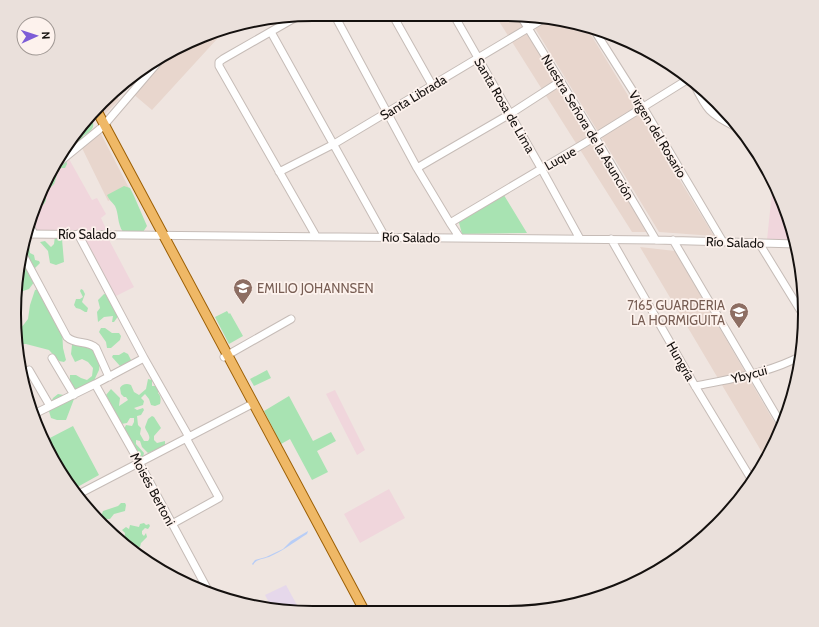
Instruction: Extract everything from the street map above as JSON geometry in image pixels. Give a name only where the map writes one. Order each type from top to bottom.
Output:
[{"type":"main road","points":[[99,116],[252,404],[357,606]]},
{"type":"main road","points":[[97,118],[103,126]]},
{"type":"main road","points":[[284,465],[362,606]]},
{"type":"street","points":[[338,21],[417,168],[460,238]]},
{"type":"street","points":[[396,21],[432,85]]},
{"type":"street","name":"Santa Rosa de Lima","points":[[457,21],[580,239]]},
{"type":"street","name":"Nuestra Señora de la Asunción","points":[[524,22],[656,240]]},
{"type":"street","points":[[287,23],[223,59],[219,62],[219,66],[316,236]]},
{"type":"street","name":"Santa Librada","points":[[280,172],[334,144],[536,23]]},
{"type":"street","points":[[271,32],[386,237]]},
{"type":"street","name":"Virgen del Rosario","points":[[598,36],[643,107],[722,242]]},
{"type":"street","points":[[69,152],[103,126],[151,70]]},
{"type":"street","points":[[417,168],[510,114],[561,81]]},
{"type":"street","name":"Luque","points":[[450,223],[685,82]]},
{"type":"street","points":[[700,96],[706,107],[719,119],[727,123]]},
{"type":"street","name":"Río Salado","points":[[34,234],[611,239],[789,244]]},
{"type":"street","points":[[78,234],[219,498],[172,524]]},
{"type":"street","name":"Hungría","points":[[611,239],[695,386],[749,476]]},
{"type":"street","points":[[673,240],[778,420]]},
{"type":"street","points":[[759,243],[798,306]]},
{"type":"street","points":[[26,261],[67,336],[71,341],[93,345],[96,348],[109,377]]},
{"type":"street","points":[[226,356],[291,319]]},
{"type":"street","points":[[52,358],[74,395]]},
{"type":"street","points":[[38,412],[144,358]]},
{"type":"street","name":"Ybycui","points":[[695,386],[752,374],[794,360]]},
{"type":"street","points":[[29,370],[50,406]]},
{"type":"street","name":"Moisés Bertoni","points":[[95,384],[140,462],[205,585]]},
{"type":"street","points":[[81,492],[252,404]]},
{"type":"shaded area","points":[[499,21],[520,22],[652,232],[632,232]]},
{"type":"shaded area","points":[[532,23],[563,27],[591,34],[714,236],[659,232]]},
{"type":"shaded area","points":[[219,37],[152,110],[132,93],[158,65],[184,51]]},
{"type":"shaded area","points":[[118,97],[119,100],[103,116],[101,113]]},
{"type":"shaded area","points":[[100,132],[130,190],[108,201],[82,148]]},
{"type":"shaded area","points":[[69,159],[92,200],[97,198],[106,214],[101,218],[107,231],[36,233],[34,229],[43,202],[60,167]]},
{"type":"shaded area","points":[[772,193],[788,240],[767,240]]},
{"type":"shaded area","points":[[86,238],[108,238],[134,287],[114,297],[84,240]]},
{"type":"shaded area","points":[[640,247],[675,251],[776,425],[763,453]]},
{"type":"shaded area","points":[[335,390],[365,450],[357,455],[326,394]]},
{"type":"shaded area","points":[[389,489],[405,518],[360,543],[344,514]]},
{"type":"shaded area","points":[[286,585],[297,605],[269,602],[265,595]]},
{"type":"green space","points":[[93,122],[91,130],[83,136],[85,140],[83,148],[66,160],[67,164],[65,168],[61,168],[59,170],[54,184],[49,189],[60,167],[70,151],[81,135]]},
{"type":"green space","points":[[124,186],[130,188],[147,226],[143,232],[123,232],[115,206],[107,195]]},
{"type":"green space","points":[[502,192],[527,233],[462,234],[458,219]]},
{"type":"green space","points":[[45,196],[46,199],[42,206],[43,202]]},
{"type":"green space","points":[[60,234],[62,239],[64,262],[56,265],[50,263],[48,251],[40,242],[45,241],[51,247],[54,244],[55,236]]},
{"type":"green space","points":[[29,246],[30,253],[34,255],[35,260],[39,261],[40,263],[35,268],[30,263],[27,256]]},
{"type":"green space","points":[[26,262],[35,281],[29,289],[22,291]]},
{"type":"green space","points":[[41,288],[62,328],[63,348],[66,360],[64,362],[59,361],[49,350],[23,344],[22,327],[28,319],[30,305],[35,290]]},
{"type":"green space","points":[[81,289],[85,294],[82,302],[88,308],[87,312],[76,308],[74,305],[76,299],[83,297],[80,291]]},
{"type":"green space","points":[[104,294],[108,295],[109,300],[119,315],[114,322],[112,322],[113,316],[104,317],[98,322],[97,312],[100,308],[98,300]]},
{"type":"green space","points":[[227,311],[229,314],[230,313],[243,336],[229,344],[215,317]]},
{"type":"green space","points":[[101,328],[105,328],[112,333],[119,333],[121,336],[120,340],[111,348],[107,348],[106,342],[99,332]]},
{"type":"green space","points":[[77,343],[90,343],[100,360],[99,370],[90,389],[74,399],[66,420],[57,420],[51,418],[48,408],[53,398],[58,394],[69,396],[70,375],[76,375],[87,380],[92,376],[93,368],[88,362],[82,359],[75,362],[71,354],[72,345]]},
{"type":"green space","points":[[124,352],[128,354],[132,362],[120,366],[112,357],[113,355],[119,355]]},
{"type":"green space","points":[[267,370],[271,378],[254,386],[250,379]]},
{"type":"green space","points":[[148,379],[152,380],[152,386],[156,386],[161,400],[160,404],[155,406],[151,405],[145,394],[141,398],[144,401],[143,405],[134,408],[137,410],[143,408],[144,410],[141,415],[137,416],[138,425],[141,428],[140,434],[144,441],[148,441],[149,436],[145,427],[148,419],[152,416],[161,428],[154,436],[154,440],[157,443],[165,441],[165,446],[148,453],[142,447],[140,441],[136,440],[136,444],[144,453],[143,457],[141,458],[139,457],[124,429],[126,425],[132,426],[134,418],[130,418],[127,423],[121,424],[106,395],[111,389],[120,398],[119,406],[128,400],[121,394],[120,388],[123,385],[131,385],[134,392],[139,395],[146,389]]},
{"type":"green space","points":[[289,396],[313,441],[331,432],[336,441],[317,451],[328,472],[312,480],[290,439],[281,444],[264,411]]},
{"type":"green space","points":[[73,426],[99,475],[78,487],[60,460],[49,438]]},
{"type":"green space","points":[[121,503],[125,503],[125,511],[114,514],[110,519],[106,519],[102,514],[103,511],[118,506]]},
{"type":"green space","points":[[140,524],[149,524],[150,526],[148,529],[145,528],[142,531],[142,534],[144,536],[146,533],[147,537],[141,543],[140,547],[134,545],[125,536],[125,533],[122,530],[126,527],[129,529],[130,525],[139,527]]},
{"type":"water","points":[[308,531],[307,534],[279,552],[269,557],[258,560],[253,565],[252,564],[255,560],[266,557],[283,549],[291,541]]},
{"type":"place","name":"EMILIO JOHANNSEN","points":[[243,305]]},
{"type":"place","name":"7165 GUARDERIA LA HORMIGUITA","points":[[739,329]]}]
